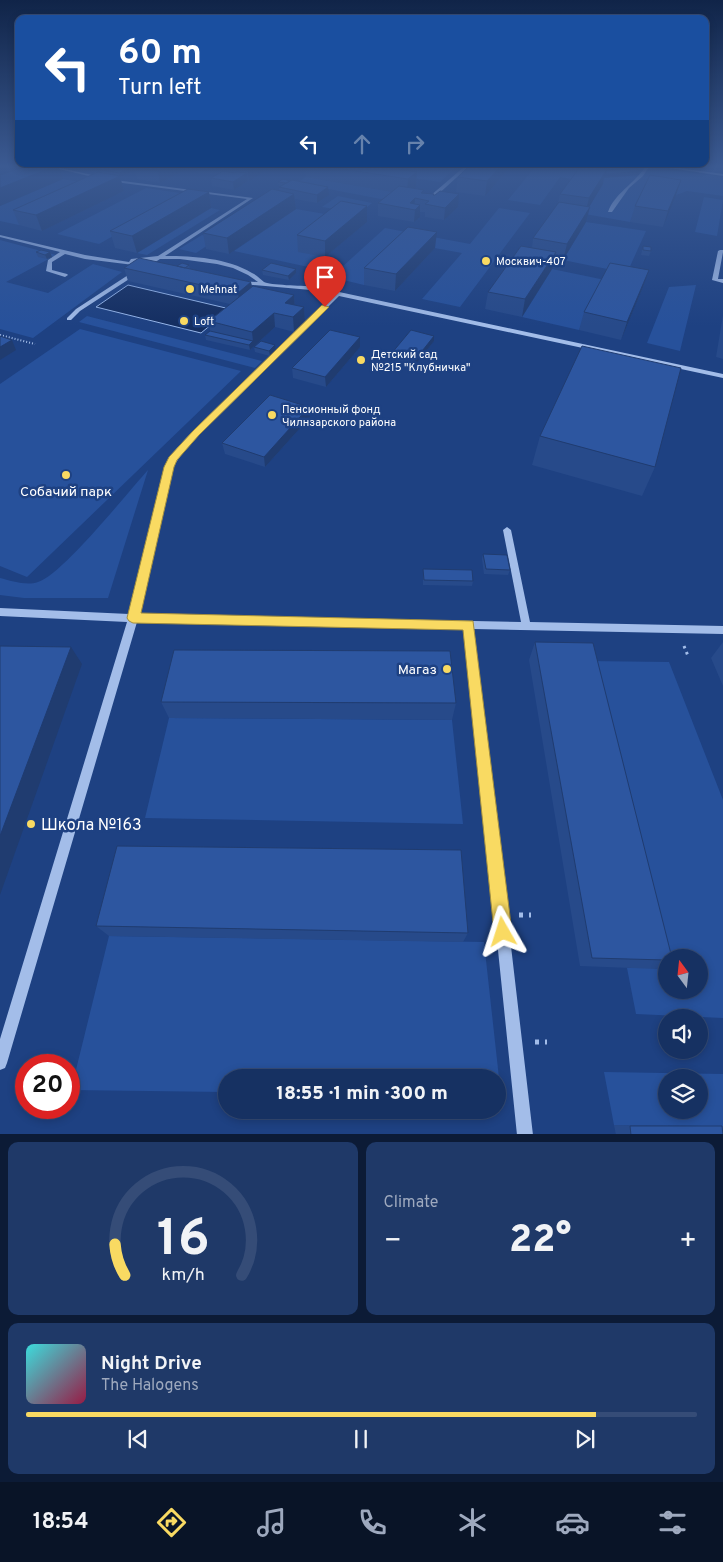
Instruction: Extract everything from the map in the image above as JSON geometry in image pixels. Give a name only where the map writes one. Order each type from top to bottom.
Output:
[{"type":"street","points":[[146,265],[217,220]]},
{"type":"street","points":[[0,236],[85,257],[155,267]]},
{"type":"street","points":[[723,251],[720,251],[714,280],[723,281]]},
{"type":"street","points":[[64,252],[50,261],[49,271],[65,275]]},
{"type":"street","points":[[126,262],[153,256],[190,259],[240,268],[262,282]]},
{"type":"street","points":[[233,274],[240,268]]},
{"type":"street","points":[[233,281],[262,282],[338,294],[723,376]]},
{"type":"street","points":[[0,1063],[133,618],[169,467],[173,459],[196,433],[338,294]]},
{"type":"street","points":[[507,530],[526,626]]},
{"type":"street","points":[[0,612],[133,618],[723,630]]},
{"type":"lane","points":[[69,319],[78,310],[146,265]]},
{"type":"lane","points":[[469,625],[525,1134]]},
{"type":"path","points":[[0,335],[35,344]]},
{"type":"path","points":[[683,645],[688,656]]},
{"type":"shaded area","points":[[0,220],[30,220],[19,225]]},
{"type":"shaded area","points":[[84,220],[141,220],[99,244],[57,234]]},
{"type":"shaded area","points":[[191,220],[204,220],[147,255],[137,253]]},
{"type":"shaded area","points":[[280,220],[341,220],[325,257],[313,268],[234,251]]},
{"type":"shaded area","points":[[489,220],[525,220],[460,307],[422,299],[462,253],[407,243],[364,285],[331,277],[385,228],[470,244]]},
{"type":"shaded area","points":[[698,220],[720,220],[717,236],[695,232]]},
{"type":"shaded area","points":[[586,222],[646,231],[627,273],[563,260]]},
{"type":"shaded area","points":[[202,235],[217,239],[196,253],[179,249]]},
{"type":"shaded area","points":[[0,240],[56,255],[6,282],[48,293],[93,264],[122,272],[33,338],[0,329]]},
{"type":"shaded area","points":[[552,269],[605,280],[579,330],[522,317]]},
{"type":"shaded area","name":"Loft","points":[[128,285],[230,309],[201,333],[96,307]]},
{"type":"shaded area","points":[[696,285],[680,351],[647,343],[669,287]]},
{"type":"shaded area","points":[[87,316],[262,361],[255,368],[79,322]]},
{"type":"shaded area","name":"Собачий парк","points":[[80,329],[241,371],[27,577],[0,566],[0,384]]},
{"type":"shaded area","points":[[148,470],[108,598],[24,598],[0,595],[0,578],[19,583],[34,583],[49,576],[95,532]]},
{"type":"shaded area","points":[[585,661],[669,662],[723,800],[723,1018],[708,1017],[708,1009],[658,1009],[658,1015],[636,1014],[627,968],[657,968]]},
{"type":"shaded area","points":[[169,718],[452,720],[463,824],[145,818]]},
{"type":"shaded area","points":[[109,936],[484,942],[498,1069],[218,1069],[218,1092],[80,1090],[80,1054]]},
{"type":"shaded area","points":[[604,1072],[658,1073],[658,1119],[708,1119],[708,1074],[723,1074],[723,1134],[701,1126],[614,1125]]},
{"type":"building","points":[[131,220],[160,220],[132,236],[110,231]]},
{"type":"building","points":[[224,220],[255,220],[227,238],[203,233]]},
{"type":"building","points":[[317,220],[350,220],[325,241],[297,235]]},
{"type":"building","points":[[546,220],[582,220],[567,244],[533,238]]},
{"type":"building","points":[[408,227],[437,232],[396,274],[364,268]]},
{"type":"building","points":[[521,246],[556,252],[525,299],[488,292]]},
{"type":"building","points":[[643,246],[651,247],[651,251],[643,250]]},
{"type":"building","points":[[41,250],[50,252],[45,255],[36,252]]},
{"type":"building","points":[[139,258],[251,282],[238,293],[124,268]]},
{"type":"building","points":[[182,263],[189,265],[185,268],[177,266]]},
{"type":"building","points":[[271,263],[296,269],[288,276],[262,270]]},
{"type":"building","points":[[610,263],[649,270],[627,322],[584,312]]},
{"type":"building","points":[[253,286],[294,295],[285,303],[304,307],[293,317],[274,313],[252,332],[209,321]]},
{"type":"building","points":[[330,330],[360,337],[325,377],[292,368]]},
{"type":"building","points":[[411,330],[434,336],[415,360],[391,354]]},
{"type":"building","points":[[210,331],[253,341],[249,345],[205,335]]},
{"type":"building","points":[[0,336],[12,340],[0,347]]},
{"type":"building","points":[[261,341],[275,345],[269,351],[254,347]]},
{"type":"building","points":[[582,346],[681,368],[655,467],[540,436]]},
{"type":"building","points":[[270,395],[309,407],[264,457],[222,443]]},
{"type":"building","points":[[483,554],[507,555],[510,570],[486,569]]},
{"type":"building","points":[[423,569],[472,570],[473,581],[424,580]]},
{"type":"building","points":[[535,642],[593,643],[670,949],[658,949],[658,960],[592,958]]},
{"type":"building","points":[[0,646],[71,647],[0,836]]},
{"type":"building","points":[[174,650],[450,651],[456,703],[161,702]]},
{"type":"building","points":[[117,846],[461,850],[468,933],[96,926]]},
{"type":"building","points":[[630,1126],[722,1126],[723,1134],[631,1134]]},
{"type":"place","name":"Москвич-407","points":[[486,261]]},
{"type":"place","name":"Mehnat","points":[[190,289]]},
{"type":"place","name":"Loft","points":[[184,321]]},
{"type":"place","name":"Детский сад №215 \"Клубничка\"","points":[[361,360]]},
{"type":"place","name":"Пенсионный фонд Чилнзарского района","points":[[272,415]]},
{"type":"place","name":"Собачий парк","points":[[66,475]]},
{"type":"place","name":"Магаз","points":[[447,669]]},
{"type":"place","name":"Школа №163","points":[[31,824]]},
{"type":"route","points":[[325,307],[196,433],[173,459],[169,467],[133,618],[469,625],[503,932]]}]
